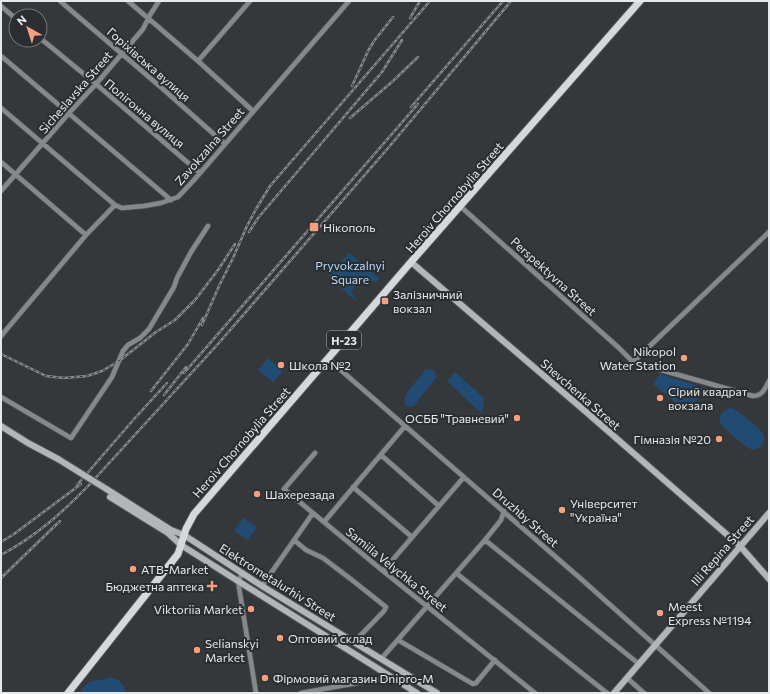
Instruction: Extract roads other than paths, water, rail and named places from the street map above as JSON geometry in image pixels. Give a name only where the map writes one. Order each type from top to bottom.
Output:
[{"type":"main road","name":"Heroiv Chornobylia Street","points":[[68,693],[174,560],[178,554],[184,535],[194,514],[411,262],[640,1]]},
{"type":"main road","name":"Shevchenka Street","points":[[411,262],[740,546],[769,579]]},
{"type":"main road","points":[[1,426],[106,492]]},
{"type":"main road","name":"Elektrometalurhiv Street","points":[[106,492],[171,530],[184,535],[242,574],[437,693]]},
{"type":"main road","name":"Elektrometalurhiv Street","points":[[106,492],[238,581],[417,693]]},
{"type":"main road","name":"Illi Repina Street","points":[[614,693],[769,513]]},
{"type":"street","name":"Горіхівська вулиця","points":[[60,1],[180,103],[225,144]]},
{"type":"street","points":[[128,1],[198,61],[253,111]]},
{"type":"street","points":[[137,1],[137,8]]},
{"type":"street","name":"Sicheslavska Street","points":[[1,191],[143,29],[159,1]]},
{"type":"street","points":[[198,61],[250,1]]},
{"type":"street","name":"Zavokzalna Street","points":[[115,205],[122,208],[161,204],[178,197],[349,1]]},
{"type":"street","name":"Полігонна вулиця","points":[[48,45],[200,173]]},
{"type":"street","points":[[1,56],[171,200]]},
{"type":"street","points":[[1,108],[115,205],[86,235],[1,336]]},
{"type":"street","points":[[1,162],[86,235]]},
{"type":"street","name":"Perspektyvna Street","points":[[460,206],[633,362],[641,367]]},
{"type":"street","points":[[1,397],[72,438],[112,377],[123,351],[128,345],[140,338],[148,330],[174,287],[177,278],[191,252],[208,226]]},
{"type":"street","points":[[633,362],[769,232]]},
{"type":"street","points":[[640,354],[641,367],[647,366],[753,396],[762,393],[769,382]]},
{"type":"street","name":"Druzhby Street","points":[[328,359],[504,511],[709,693]]},
{"type":"street","points":[[324,522],[405,426]]},
{"type":"street","name":"Samiila Velychka Street","points":[[314,453],[284,489],[535,693]]},
{"type":"street","points":[[381,455],[439,506]]},
{"type":"street","points":[[383,571],[464,477]]},
{"type":"street","points":[[354,487],[412,537]]},
{"type":"street","points":[[381,659],[485,540],[501,520],[504,511]]},
{"type":"street","points":[[262,586],[313,513]]},
{"type":"street","points":[[294,540],[306,550],[323,558],[386,607],[384,611],[354,642]]},
{"type":"street","points":[[485,540],[639,664]]},
{"type":"street","points":[[456,573],[607,693]]},
{"type":"street","points":[[242,574],[238,581],[256,693]]},
{"type":"street","points":[[398,640],[473,684],[476,683],[494,660]]},
{"type":"street","points":[[301,693],[391,677]]},
{"type":"street","points":[[627,678],[644,693]]},
{"type":"railway","points":[[410,18],[420,1]]},
{"type":"railway","points":[[202,325],[247,226],[270,186],[430,1]]},
{"type":"railway","points":[[411,107],[503,1]]},
{"type":"railway","points":[[1,555],[14,548],[48,524],[89,485],[218,344],[389,147],[511,1]]},
{"type":"railway","points":[[352,86],[368,51],[393,17]]},
{"type":"railway","points":[[249,232],[258,218],[382,72],[402,40]]},
{"type":"railway","points":[[350,118],[418,57]]},
{"type":"railway","points":[[184,373],[418,104]]},
{"type":"railway","points":[[1,354],[46,376],[64,378],[87,376],[102,371],[119,361],[156,332],[175,320],[195,300],[218,270],[235,244]]},
{"type":"railway","points":[[151,391],[188,344],[203,318]]},
{"type":"railway","points":[[164,395],[186,367]]},
{"type":"railway","points":[[77,485],[167,383]]},
{"type":"railway","points":[[1,542],[81,484]]},
{"type":"railway","points":[[1,578],[60,521]]},
{"type":"place","name":"Нікополь","points":[[314,227]]},
{"type":"place","name":"Залізничний вокзал","points":[[385,301]]},
{"type":"place","name":"Nikopol Water Station","points":[[684,358]]},
{"type":"place","name":"Школа №2","points":[[281,365]]},
{"type":"place","name":"Сірий квадрат вокзала","points":[[660,398]]},
{"type":"place","name":"ОСББ \"Травневий\"","points":[[517,418]]},
{"type":"place","name":"Гімназія №20","points":[[719,439]]},
{"type":"place","name":"Шахерезада","points":[[257,494]]},
{"type":"place","name":"Університет \"Україна\"","points":[[562,510]]},
{"type":"place","name":"ATB-Market","points":[[133,569]]},
{"type":"place","name":"Бюджетна аптека","points":[[212,586]]},
{"type":"place","name":"Viktoriia Market","points":[[251,609]]},
{"type":"place","name":"Meest Express №1194","points":[[660,613]]},
{"type":"place","name":"Оптовий склад","points":[[280,638]]},
{"type":"place","name":"Selianskyi Market","points":[[197,650]]},
{"type":"place","name":"Фірмовий магазин Dnipro-M","points":[[265,678]]},
{"type":"park label","name":"Pryvokzalnyi Square","points":[[350,272]]}]
